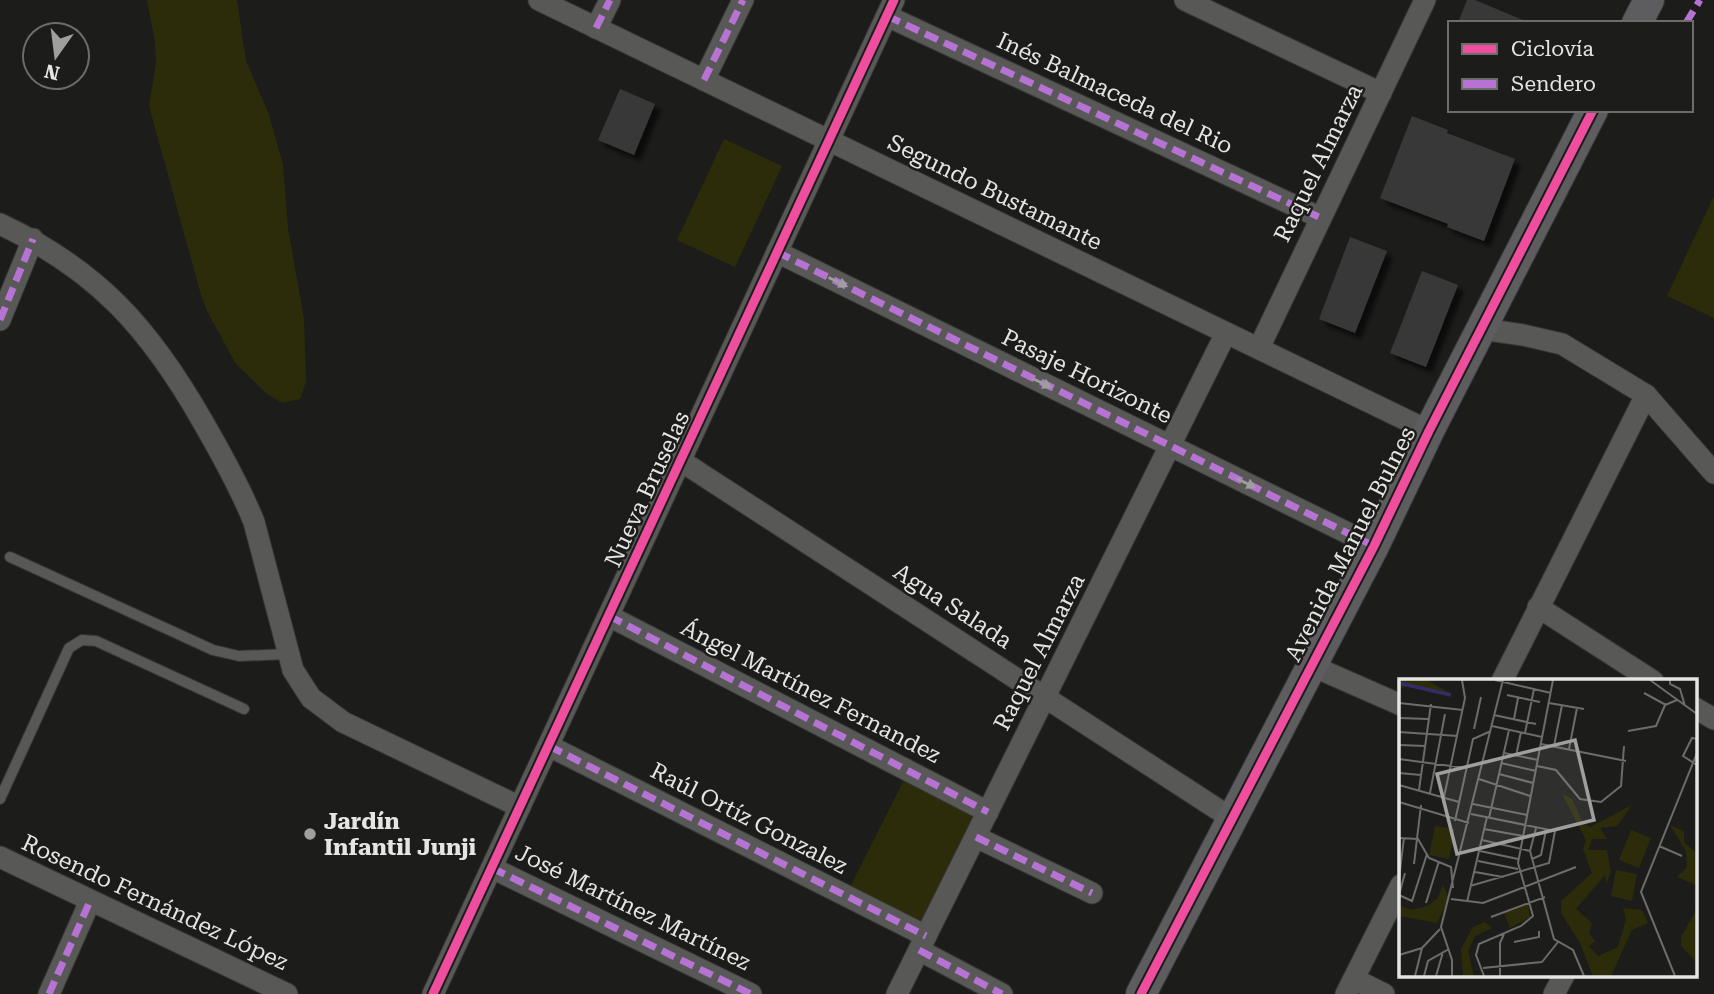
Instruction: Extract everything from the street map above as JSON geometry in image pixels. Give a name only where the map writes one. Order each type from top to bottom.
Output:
[{"type":"street","name":"Segundo Bustamante","points":[[539,0],[1429,431]]},
{"type":"street","points":[[596,28],[610,0]]},
{"type":"street","points":[[704,80],[743,0]]},
{"type":"street","points":[[1185,0],[1381,93]]},
{"type":"street","name":"Raquel Almarza","points":[[1259,348],[1425,0]]},
{"type":"street","points":[[1638,21],[1649,0]]},
{"type":"street","name":"Nueva Bruselas","points":[[433,994],[890,8]]},
{"type":"street","name":"Inés Balmaceda del Rio","points":[[890,8],[1321,218]]},
{"type":"street","name":"Avenida Manuel Bulnes","points":[[1141,994],[1374,546],[1429,431],[1592,112]]},
{"type":"street","points":[[0,223],[33,239],[82,272],[107,293],[155,346],[179,380],[235,477],[254,522],[288,654],[300,685],[311,698],[331,716],[520,807]]},
{"type":"street","points":[[0,320],[33,239]]},
{"type":"street","name":"Pasaje Horizonte","points":[[777,252],[1374,546]]},
{"type":"street","points":[[1482,329],[1562,344],[1646,394],[1714,473]]},
{"type":"street","name":"Raquel Almarza","points":[[897,994],[1226,333]]},
{"type":"street","points":[[1503,679],[1646,394]]},
{"type":"street","name":"Agua Salada","points":[[681,461],[1231,818]]},
{"type":"street","points":[[1538,607],[1650,679]]},
{"type":"street","name":"Ángel Martínez Fernandez","points":[[610,616],[988,812]]},
{"type":"street","points":[[1310,665],[1399,704]]},
{"type":"street","name":"Raúl Ortíz Gonzalez","points":[[549,746],[923,943],[1002,994]]},
{"type":"street","points":[[976,837],[1092,893]]},
{"type":"street","name":"Rosendo Fernández López","points":[[2,863],[90,901],[252,987],[287,994]]},
{"type":"street","name":"José Martínez Martínez","points":[[492,868],[725,988],[751,994]]},
{"type":"street","points":[[1384,994],[1350,987],[1399,889]]},
{"type":"street","points":[[49,994],[90,901]]},
{"type":"street","points":[[1554,994],[1563,976]]},
{"type":"lane","points":[[10,557],[213,650],[239,656],[288,654]]},
{"type":"lane","points":[[0,799],[69,648],[82,640],[96,641],[244,709]]},
{"type":"shaded area","points":[[147,0],[237,0],[246,61],[268,112],[283,164],[288,228],[304,319],[306,382],[300,399],[282,403],[266,393],[236,364],[201,295],[149,106],[156,63]]},
{"type":"shaded area","points":[[724,139],[782,166],[735,267],[677,240]]},
{"type":"shaded area","points":[[1714,196],[1714,318],[1667,296]]},
{"type":"shaded area","points":[[905,778],[978,817],[924,927],[849,889]]},
{"type":"building","points":[[1467,0],[1475,0],[1525,21],[1459,21]]},
{"type":"building","points":[[620,89],[655,104],[634,155],[598,140]]},
{"type":"building","points":[[1412,116],[1448,130],[1447,133],[1515,159],[1484,241],[1380,198]]},
{"type":"building","points":[[1350,237],[1387,251],[1355,333],[1319,319]]},
{"type":"building","points":[[1422,271],[1458,285],[1426,367],[1390,353]]},
{"type":"marked path","points":[[596,28],[610,0]]},
{"type":"marked path","points":[[704,80],[743,0]]},
{"type":"marked path","points":[[1687,21],[1700,0]]},
{"type":"marked path","points":[[887,16],[1321,218]]},
{"type":"marked path","points":[[0,320],[33,239]]},
{"type":"marked path","points":[[777,252],[1374,546]]},
{"type":"marked path","points":[[609,616],[988,812]]},
{"type":"marked path","points":[[549,746],[926,936]]},
{"type":"marked path","points":[[976,837],[1092,893]]},
{"type":"marked path","points":[[492,868],[751,994]]},
{"type":"marked path","points":[[49,994],[90,901]]},
{"type":"marked path","points":[[919,950],[1002,994]]},
{"type":"cycle path","points":[[433,994],[894,0]]},
{"type":"cycle path","points":[[1141,994],[1374,546],[1429,431],[1592,112]]},
{"type":"place","name":"Jardín Infantil Junji","points":[[310,834]]}]
